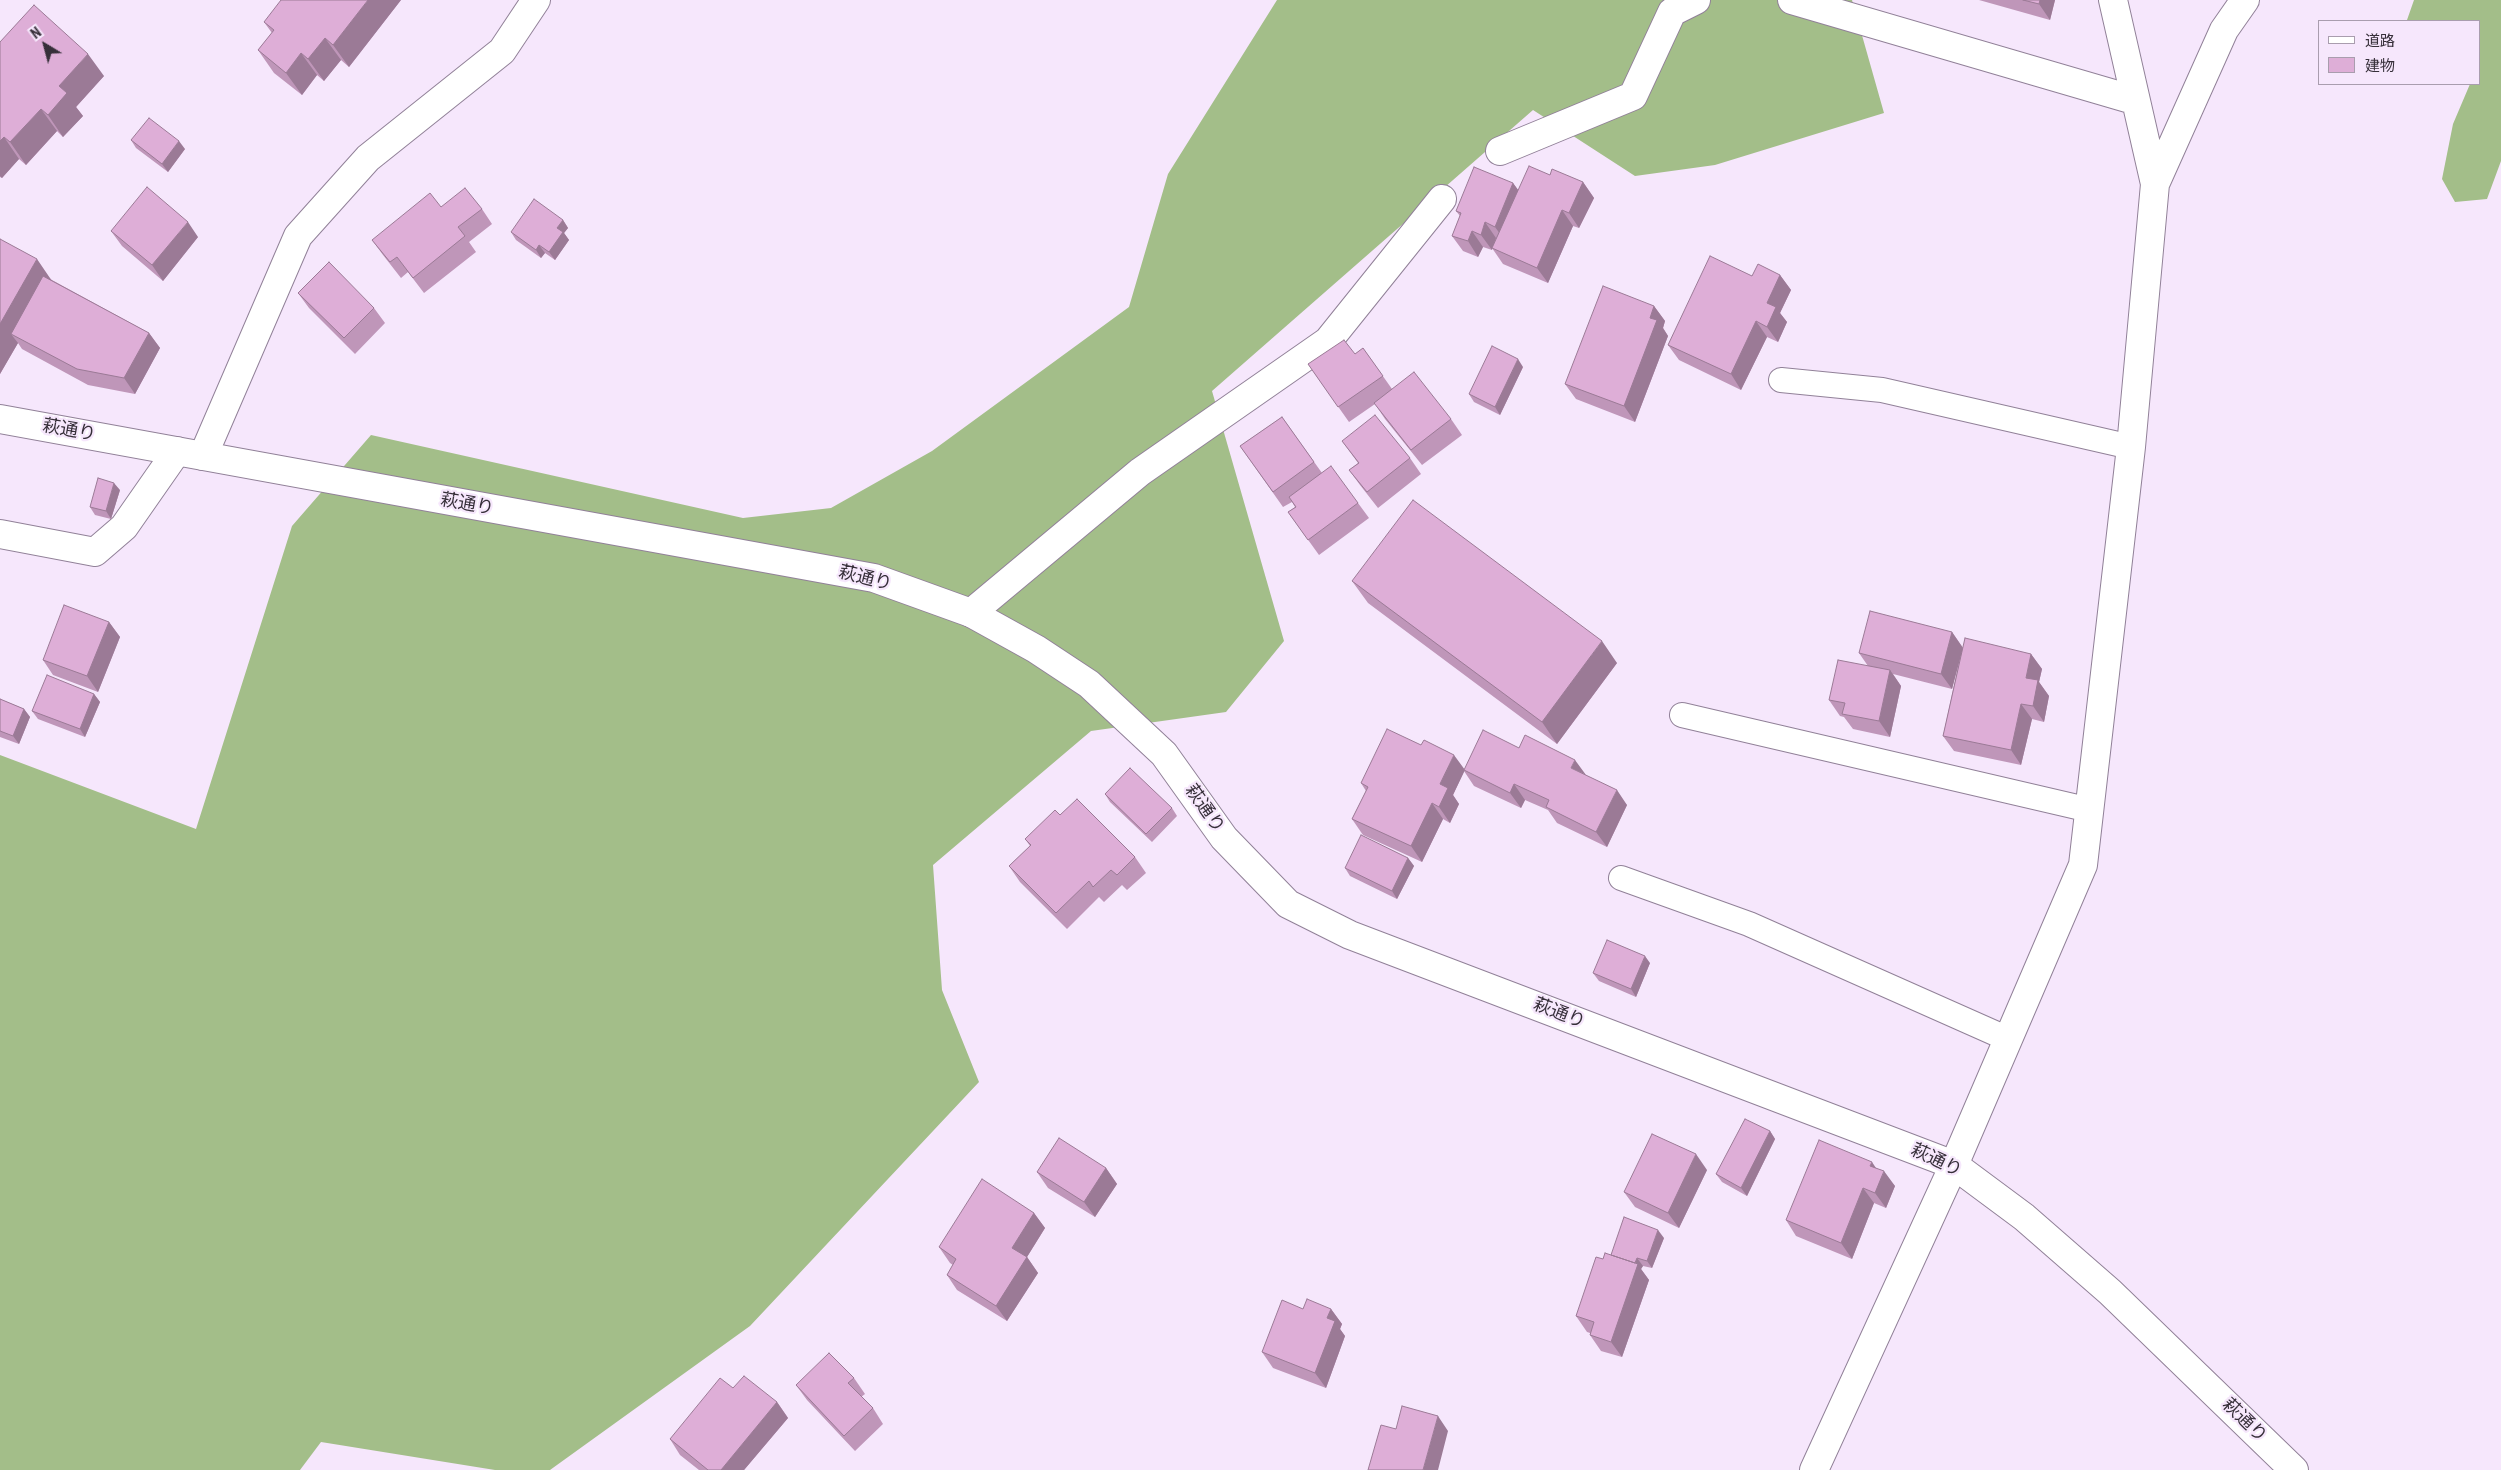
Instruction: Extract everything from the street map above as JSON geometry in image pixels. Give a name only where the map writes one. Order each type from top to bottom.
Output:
[{"type":"street","points":[[0,534],[95,552],[124,527],[190,454],[298,236],[368,158],[502,51],[536,0]]},
{"type":"street","points":[[1500,150],[1634,96],[1672,12],[1696,0]]},
{"type":"street","points":[[1792,0],[2134,100]]},
{"type":"street","points":[[1814,1470],[1954,1165],[2083,865],[2132,448],[2155,184],[2134,100],[2113,0]]},
{"type":"street","points":[[2155,184],[2224,30],[2246,0]]},
{"type":"street","points":[[971,613],[1140,472],[1328,341],[1442,199]]},
{"type":"street","name":"萩通り","points":[[0,419],[874,578],[971,613],[1036,648],[1096,691],[1164,754],[1224,838],[1288,904],[1350,935],[1954,1165],[2024,1217],[2110,1292],[2294,1470]]},
{"type":"lane","points":[[1781,380],[1882,390],[2132,448]]},
{"type":"lane","points":[[1682,716],[2090,810]]},
{"type":"lane","points":[[1621,878],[1749,924],[2008,1039]]},
{"type":"green space","points":[[1277,0],[1852,0],[1884,113],[1715,165],[1635,176],[1533,110],[1212,391],[1284,641],[1226,712],[1091,731],[933,865],[942,990],[979,1082],[750,1326],[550,1470],[495,1470],[321,1442],[300,1470],[0,1470],[0,755],[196,829],[292,526],[371,435],[743,518],[831,508],[932,451],[1129,307],[1168,174]]},
{"type":"green space","points":[[2414,0],[2501,0],[2501,161],[2487,199],[2455,202],[2442,179],[2453,124],[2470,85],[2481,85],[2481,20],[2407,20]]},
{"type":"building","points":[[281,0],[368,0],[333,45],[325,38],[308,59],[301,53],[286,73],[258,50],[274,30],[264,22]]},
{"type":"building","points":[[2023,0],[2040,0],[2039,4]]},
{"type":"building","points":[[34,5],[88,54],[59,86],[67,93],[48,115],[41,109],[10,142],[4,137],[0,141],[0,42]]},
{"type":"building","points":[[149,118],[179,141],[162,164],[131,140]]},
{"type":"building","points":[[1529,166],[1550,175],[1552,169],[1583,182],[1569,213],[1562,210],[1537,268],[1492,248]]},
{"type":"building","points":[[1474,167],[1513,183],[1495,227],[1485,222],[1481,235],[1472,231],[1468,241],[1452,236],[1461,213],[1456,211]]},
{"type":"building","points":[[147,187],[188,222],[152,265],[111,231]]},
{"type":"building","points":[[465,188],[482,209],[458,227],[465,236],[413,278],[397,257],[390,262],[372,240],[430,193],[441,207]]},
{"type":"building","points":[[534,199],[563,220],[557,228],[563,232],[549,252],[539,245],[536,250],[511,232]]},
{"type":"building","points":[[0,239],[37,259],[0,324]]},
{"type":"building","points":[[1710,256],[1752,276],[1758,264],[1780,275],[1767,303],[1776,307],[1767,327],[1756,321],[1731,374],[1668,345]]},
{"type":"building","points":[[329,262],[374,308],[344,338],[298,293]]},
{"type":"building","points":[[43,276],[149,333],[124,378],[77,369],[11,334]]},
{"type":"building","points":[[1603,286],[1654,306],[1650,318],[1657,320],[1624,406],[1565,384]]},
{"type":"building","points":[[1344,340],[1355,354],[1363,348],[1383,376],[1338,407],[1308,364]]},
{"type":"building","points":[[1492,346],[1518,359],[1495,407],[1469,394]]},
{"type":"building","points":[[1414,372],[1451,419],[1411,450],[1374,403]]},
{"type":"building","points":[[1375,415],[1410,458],[1367,492],[1349,470],[1359,463],[1342,441]]},
{"type":"building","points":[[1282,417],[1314,462],[1273,492],[1240,446]]},
{"type":"building","points":[[1331,466],[1358,503],[1308,540],[1288,512],[1296,507],[1289,497]]},
{"type":"building","points":[[98,478],[114,483],[106,511],[90,507]]},
{"type":"building","points":[[1413,500],[1602,641],[1542,722],[1352,581]]},
{"type":"building","points":[[64,605],[109,622],[87,676],[43,660]]},
{"type":"building","points":[[1870,611],[1952,632],[1941,674],[1859,653]]},
{"type":"building","points":[[1965,638],[2031,654],[2026,678],[2038,680],[2033,706],[2021,704],[2011,750],[1943,736]]},
{"type":"building","points":[[1838,660],[1890,670],[1879,721],[1842,714],[1845,703],[1829,700]]},
{"type":"building","points":[[47,675],[94,694],[80,729],[32,711]]},
{"type":"building","points":[[0,699],[24,709],[13,736],[0,731]]},
{"type":"building","points":[[1387,729],[1421,745],[1424,740],[1454,755],[1440,784],[1448,788],[1439,807],[1432,803],[1411,846],[1352,819],[1368,787],[1361,783]]},
{"type":"building","points":[[1483,730],[1519,748],[1525,735],[1575,760],[1571,768],[1617,790],[1596,832],[1546,807],[1549,800],[1514,784],[1510,793],[1464,770]]},
{"type":"building","points":[[1130,768],[1172,808],[1146,834],[1105,794]]},
{"type":"building","points":[[1077,799],[1135,857],[1117,875],[1111,870],[1093,887],[1089,881],[1056,913],[1009,866],[1031,845],[1025,839],[1055,810],[1060,815]]},
{"type":"building","points":[[1361,835],[1408,858],[1392,891],[1345,868]]},
{"type":"building","points":[[1607,940],[1645,956],[1631,989],[1593,973]]},
{"type":"building","points":[[1745,1119],[1770,1131],[1741,1188],[1716,1174]]},
{"type":"building","points":[[1652,1134],[1696,1154],[1668,1213],[1624,1192]]},
{"type":"building","points":[[1059,1138],[1106,1168],[1084,1202],[1037,1172]]},
{"type":"building","points":[[1819,1140],[1872,1162],[1870,1166],[1884,1171],[1875,1193],[1863,1188],[1841,1243],[1786,1220]]},
{"type":"building","points":[[982,1179],[1034,1213],[1012,1248],[1027,1257],[996,1306],[947,1275],[956,1259],[939,1247]]},
{"type":"building","points":[[1624,1217],[1658,1230],[1647,1261],[1637,1258],[1635,1263],[1611,1255]]},
{"type":"building","points":[[1605,1253],[1638,1264],[1611,1342],[1590,1335],[1594,1322],[1576,1316],[1596,1257],[1603,1259]]},
{"type":"building","points":[[1307,1299],[1331,1309],[1327,1318],[1335,1321],[1315,1373],[1262,1352],[1282,1300],[1303,1309]]},
{"type":"building","points":[[829,1353],[854,1378],[848,1383],[873,1408],[844,1436],[796,1385]]},
{"type":"building","points":[[744,1376],[777,1402],[721,1470],[708,1470],[670,1439],[720,1378],[733,1388]]},
{"type":"building","points":[[1402,1406],[1438,1416],[1423,1470],[1368,1470],[1381,1425],[1396,1429]]}]
